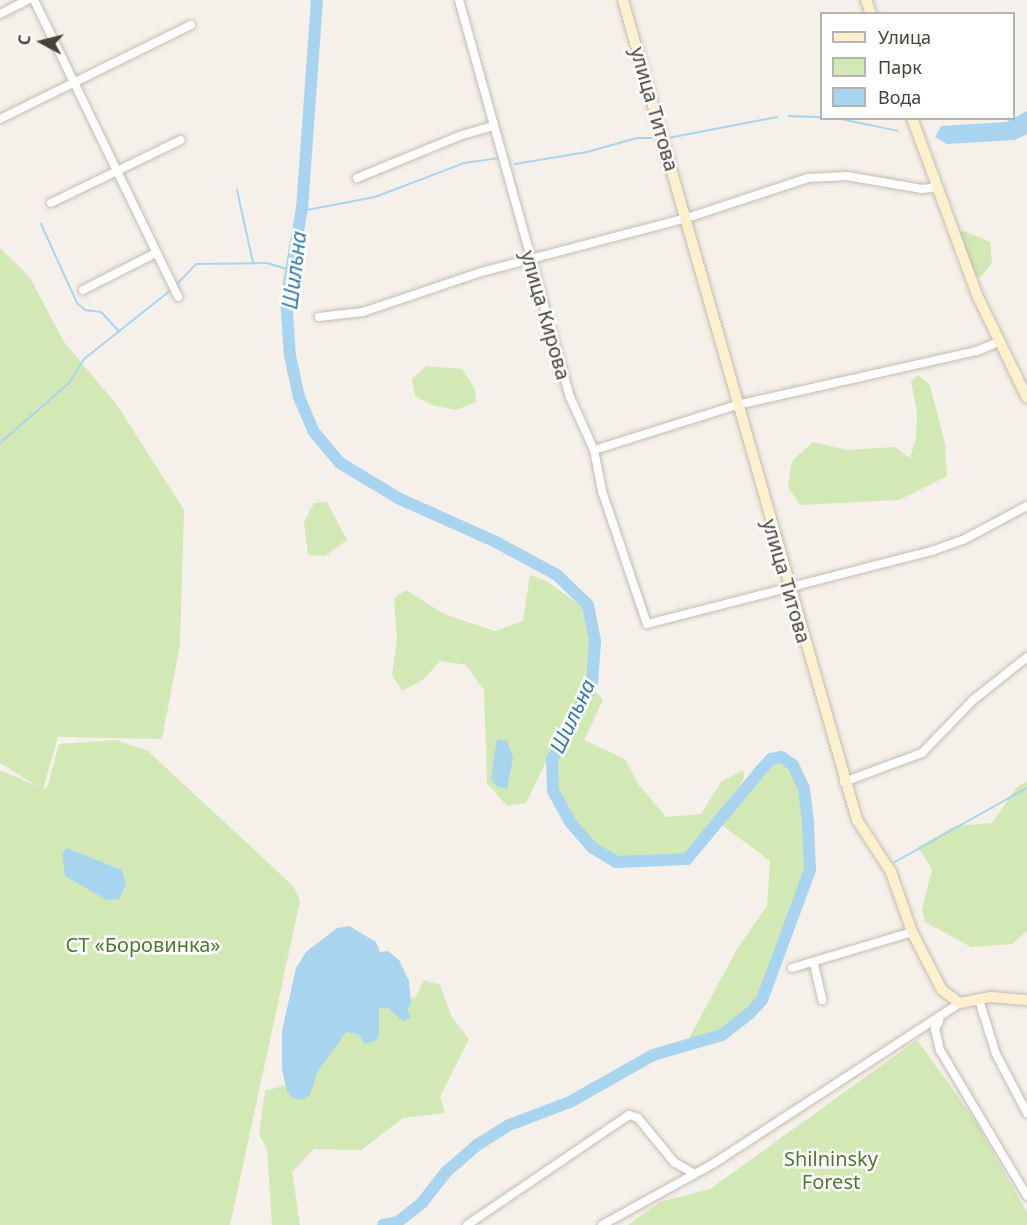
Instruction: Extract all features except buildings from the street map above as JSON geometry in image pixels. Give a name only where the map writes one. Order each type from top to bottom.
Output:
[{"type":"street","points":[[0,14],[27,0]]},
{"type":"street","points":[[34,0],[178,297]]},
{"type":"street","name":"улица Кирова","points":[[459,0],[529,260],[570,397],[594,450],[602,491],[647,624],[789,588]]},
{"type":"street","name":"улица Титова","points":[[623,0],[687,218],[737,405],[844,782],[857,820],[891,872],[912,933],[942,990],[960,1003]]},
{"type":"street","points":[[0,119],[74,85],[191,25]]},
{"type":"street","points":[[913,120],[978,297],[1027,398]]},
{"type":"street","points":[[357,178],[462,135],[494,126]]},
{"type":"street","points":[[51,203],[181,140]]},
{"type":"street","points":[[319,317],[363,312],[529,260],[687,218],[808,178],[847,176],[922,189],[938,188]]},
{"type":"street","points":[[83,290],[156,252]]},
{"type":"street","points":[[594,450],[737,405],[977,351],[1000,341]]},
{"type":"street","points":[[789,588],[942,547],[1027,506]]},
{"type":"street","points":[[844,782],[922,753],[973,699],[1027,657]]},
{"type":"street","points":[[792,968],[814,964],[912,933]]},
{"type":"street","points":[[814,964],[822,1000]]},
{"type":"street","points":[[980,999],[996,1054],[1027,1113]]},
{"type":"street","points":[[602,1225],[695,1174],[939,1020],[960,1003],[980,999],[1027,1000]]},
{"type":"street","points":[[939,1020],[935,1029],[940,1050],[1027,1196]]},
{"type":"street","points":[[467,1225],[629,1115],[638,1118],[674,1162],[695,1174]]},
{"type":"green space","points":[[964,231],[990,242],[992,263],[981,277],[974,276],[958,232]]},
{"type":"green space","name":"СТ «Боровинка»","points":[[0,248],[29,276],[64,342],[117,405],[184,510],[180,645],[162,739],[58,737],[43,789],[47,788],[59,744],[116,740],[148,751],[294,887],[300,901],[230,1225],[0,1225],[0,770],[39,787],[0,763]]},
{"type":"green space","points":[[426,366],[462,369],[475,389],[476,402],[456,410],[432,405],[415,396],[412,379]]},
{"type":"green space","points":[[918,375],[930,385],[945,444],[947,476],[899,500],[800,505],[788,487],[792,461],[813,442],[847,450],[895,447],[910,458],[916,438],[917,413],[911,381]]},
{"type":"green space","points":[[327,502],[347,540],[325,556],[308,555],[304,522],[314,503]]},
{"type":"green space","points":[[530,575],[546,581],[589,611],[595,647],[587,681],[603,700],[584,740],[625,759],[638,784],[666,817],[701,814],[721,782],[743,770],[744,778],[722,818],[771,759],[781,757],[793,765],[804,789],[810,870],[762,1000],[722,1035],[686,1044],[737,949],[767,906],[770,861],[719,823],[719,830],[674,862],[626,867],[584,846],[556,809],[549,781],[552,749],[526,803],[507,806],[487,783],[484,690],[466,665],[440,661],[424,679],[402,691],[392,675],[397,639],[394,598],[406,590],[444,614],[495,631],[523,621]]},
{"type":"green space","points":[[1027,781],[1027,931],[1012,944],[971,947],[925,922],[922,910],[932,869],[918,847],[955,826],[992,823],[1017,787]]},
{"type":"green space","points":[[424,980],[440,985],[452,1017],[469,1039],[440,1097],[445,1113],[403,1118],[361,1150],[314,1149],[292,1172],[300,1225],[272,1225],[267,1150],[259,1134],[265,1091],[304,1080],[335,1035],[381,1004],[416,997]]},
{"type":"green space","name":"Shilninsky Forest","points":[[917,1040],[976,1122],[1027,1213],[1027,1225],[628,1225],[660,1202],[710,1189]]},
{"type":"water","points":[[1027,111],[1027,134],[1015,140],[947,144],[935,137],[941,126],[1006,122],[1015,120],[1015,117]]},
{"type":"water","points":[[497,739],[507,741],[513,758],[507,789],[496,786],[491,778]]},
{"type":"water","points":[[67,848],[122,870],[126,885],[119,899],[107,900],[65,876],[62,853]]},
{"type":"water","points":[[349,926],[376,942],[380,952],[388,951],[399,960],[409,981],[411,1003],[407,1010],[411,1017],[404,1022],[387,1007],[379,1009],[379,1036],[375,1041],[365,1044],[358,1034],[346,1032],[317,1073],[310,1095],[303,1100],[293,1098],[287,1092],[282,1069],[282,1031],[296,968],[306,952],[337,928]]},
{"type":"waterway","name":"Шильна","points":[[317,0],[302,208],[286,299],[290,356],[299,397],[314,432],[340,463],[400,499],[496,542],[557,575],[588,605],[595,641],[592,684],[552,760],[553,791],[570,822],[593,848],[616,862],[687,859],[771,759],[781,757],[793,765],[804,789],[808,824],[810,870],[762,1000],[750,1013],[722,1035],[653,1055],[570,1102],[509,1125],[477,1145],[446,1172],[422,1203],[398,1222],[383,1225]]},
{"type":"waterway","points":[[789,116],[820,117]]},
{"type":"waterway","points":[[668,138],[777,117]]},
{"type":"waterway","points":[[846,120],[898,131]]},
{"type":"waterway","points":[[515,164],[587,152],[637,138],[658,138]]},
{"type":"waterway","points":[[302,211],[375,197],[464,163],[499,158]]},
{"type":"waterway","points":[[237,190],[253,263]]},
{"type":"waterway","points":[[41,224],[77,303],[85,310],[101,312],[119,331]]},
{"type":"waterway","points":[[175,286],[196,264],[267,263],[290,270]]},
{"type":"waterway","points":[[0,443],[69,383],[84,359],[171,290]]},
{"type":"waterway","points":[[895,862],[1027,788]]}]
